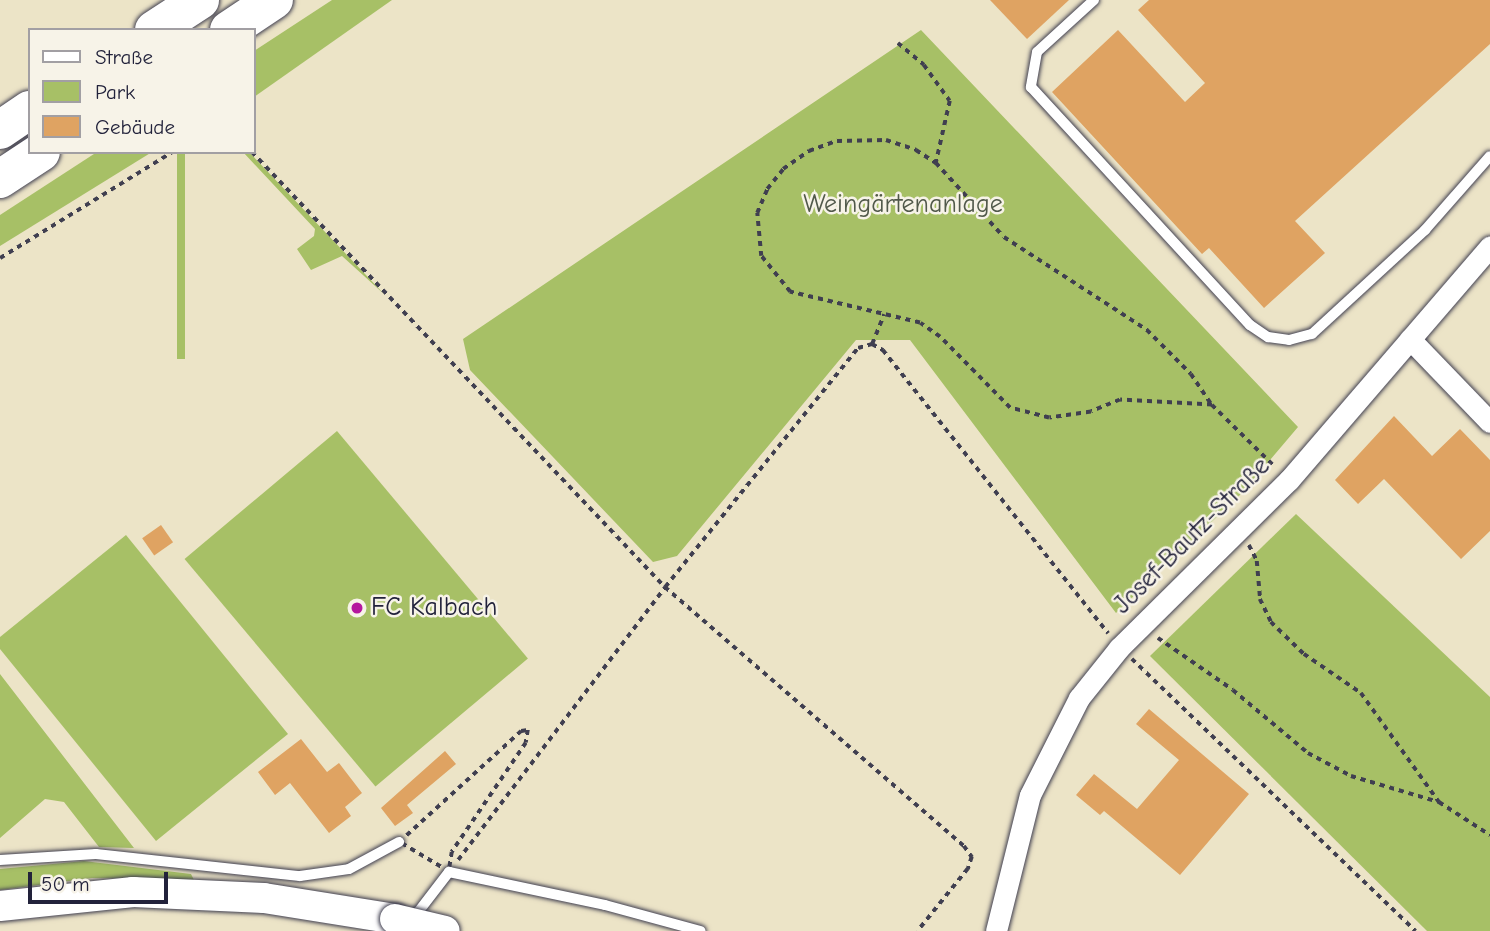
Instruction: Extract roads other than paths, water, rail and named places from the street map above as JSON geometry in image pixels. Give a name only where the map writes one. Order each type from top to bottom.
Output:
[{"type":"highway","points":[[157,28],[200,0]]},
{"type":"highway","points":[[232,28],[274,0]]},
{"type":"highway","points":[[0,130],[28,111]]},
{"type":"highway","points":[[0,179],[38,154]]},
{"type":"main road","points":[[0,906],[133,892],[264,898],[399,925],[445,931]]},
{"type":"street","name":"Josef-Bautz-Straße","points":[[996,931],[1030,795],[1050,748],[1079,698],[1119,648],[1241,532],[1289,480],[1490,246]]},
{"type":"street","points":[[1410,339],[1490,422]]},
{"type":"street","name":"Josef-Bautz-Straße","points":[[1002,931],[1003,905]]},
{"type":"lane","points":[[1094,0],[1037,52],[1031,87],[1250,325],[1268,337],[1289,340],[1312,334],[1425,230],[1490,156]]},
{"type":"lane","points":[[0,860],[96,854],[300,876],[349,869],[399,842]]},
{"type":"lane","points":[[399,925],[449,872],[605,905],[701,931]]},
{"type":"place","name":"FC Kalbach","points":[[357,608]]},
{"type":"park label","name":"Weingärtenanlage","points":[[903,205]]}]
